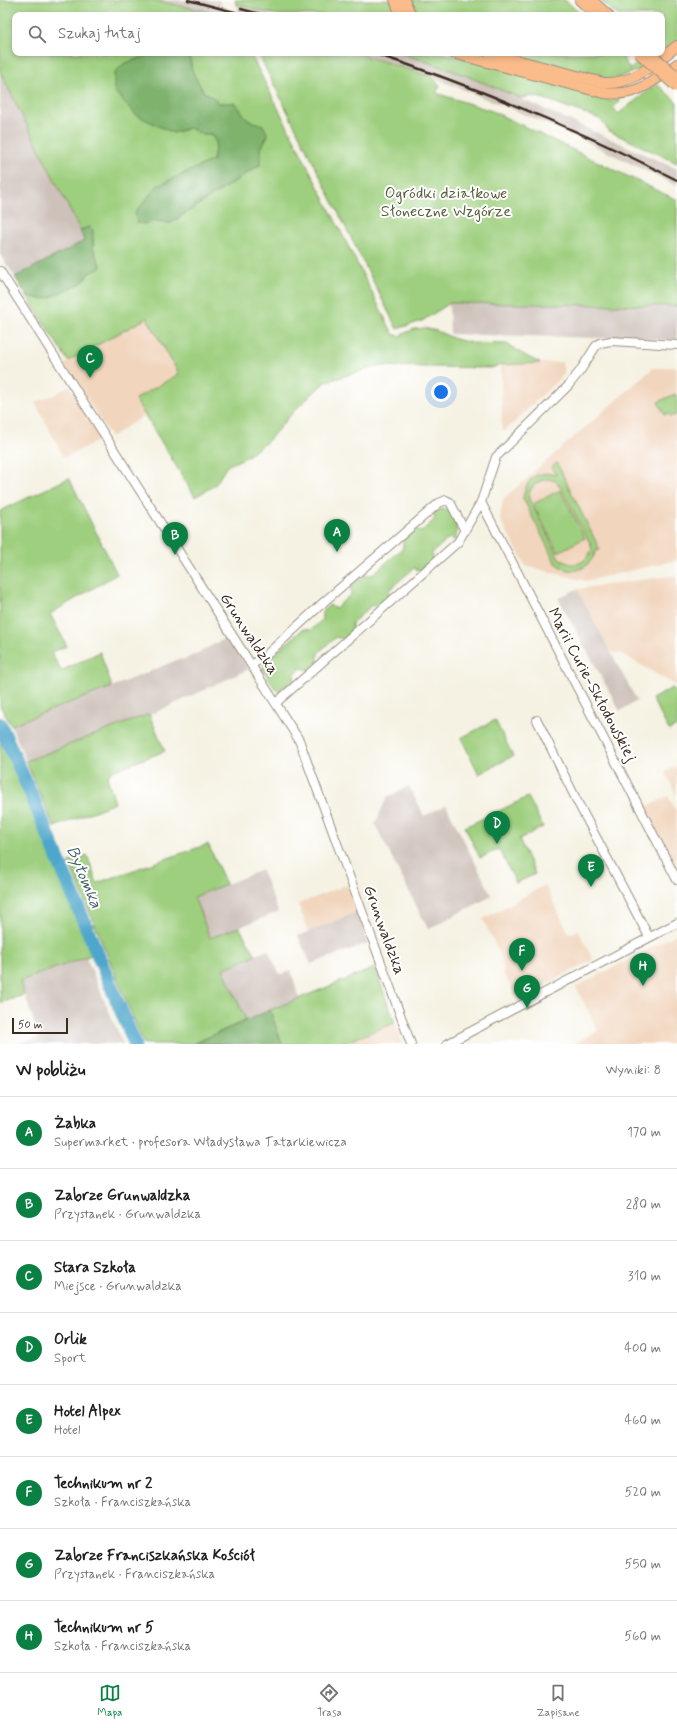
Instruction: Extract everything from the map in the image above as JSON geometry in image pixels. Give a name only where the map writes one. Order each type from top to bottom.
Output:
[{"type":"main road","points":[[395,0],[400,12]]},
{"type":"main road","points":[[404,0],[410,12]]},
{"type":"main road","points":[[580,0],[593,12]]},
{"type":"main road","points":[[591,0],[605,12]]},
{"type":"main road","points":[[665,56],[677,46]]},
{"type":"main road","points":[[464,56],[604,93],[613,94],[623,94],[641,89],[677,64]]},
{"type":"main road","points":[[500,56],[612,84],[642,74],[664,56]]},
{"type":"main road","points":[[642,56],[677,87]]},
{"type":"main road","points":[[653,56],[677,77]]},
{"type":"street","name":"Grunwaldzka","points":[[0,271],[253,664],[296,734],[306,756],[411,1044]]},
{"type":"street","points":[[277,702],[458,542],[481,502],[496,457],[568,386],[580,371],[593,350],[600,343],[611,341],[677,345]]},
{"type":"street","points":[[253,664],[264,657],[326,600],[439,503],[446,500],[450,502],[465,531]]},
{"type":"street","name":"Marii Curie-Skłodowskiej","points":[[481,502],[677,880]]},
{"type":"street","points":[[537,720],[578,803],[649,938]]},
{"type":"street","points":[[447,1044],[677,923]]},
{"type":"shaded area","points":[[151,0],[219,0],[225,12],[193,9]]},
{"type":"shaded area","points":[[236,4],[267,12],[240,12]]},
{"type":"shaded area","points":[[366,56],[410,56],[467,76],[540,107],[677,169],[677,186],[538,120],[432,77]]},
{"type":"shaded area","points":[[0,72],[85,241],[15,277],[0,254]]},
{"type":"shaded area","points":[[449,303],[677,306],[677,340],[450,334]]},
{"type":"shaded area","points":[[147,318],[179,374],[135,399],[145,415],[111,437],[64,364]]},
{"type":"shaded area","points":[[562,362],[564,374],[505,431],[502,430],[501,365]]},
{"type":"shaded area","points":[[677,367],[677,560],[586,581],[526,566],[500,519],[503,499],[653,368]]},
{"type":"shaded area","points":[[69,386],[104,438],[66,457],[63,456],[35,402],[54,395]]},
{"type":"shaded area","points":[[677,575],[677,686],[622,654],[611,652],[577,589]]},
{"type":"shaded area","points":[[577,589],[637,701],[620,711],[558,598]]},
{"type":"shaded area","points":[[228,637],[249,669],[161,710],[26,761],[11,725],[90,696],[177,660],[186,659]]},
{"type":"shaded area","points":[[677,766],[677,796],[665,772]]},
{"type":"shaded area","points":[[409,786],[424,816],[446,805],[492,896],[428,929],[375,824],[387,797]]},
{"type":"shaded area","points":[[668,796],[677,814],[677,871],[645,808]]},
{"type":"shaded area","points":[[262,870],[278,912],[210,939],[194,897]]},
{"type":"shaded area","points":[[347,885],[357,912],[308,932],[298,904]]},
{"type":"shaded area","points":[[545,885],[569,934],[578,930],[593,960],[524,996],[516,997],[504,974],[502,959],[483,919]]},
{"type":"shaded area","points":[[357,912],[368,943],[311,964],[298,936]]},
{"type":"shaded area","points":[[677,934],[677,1044],[573,1044],[598,1031],[576,987]]},
{"type":"shaded area","points":[[268,950],[279,973],[282,974],[291,970],[299,999],[246,1020],[223,969]]},
{"type":"shaded area","points":[[86,957],[123,1044],[16,1044],[39,1037],[20,981]]},
{"type":"shaded area","points":[[395,1023],[403,1044],[341,1044]]},
{"type":"green space","points":[[0,0],[151,0],[213,12],[12,12],[12,56],[146,56],[123,64],[173,133],[190,128],[201,134],[211,134],[216,142],[213,160],[157,186],[144,224],[155,221],[171,223],[261,164],[261,148],[268,135],[248,120],[235,103],[219,103],[212,96],[204,92],[192,71],[190,56],[252,56],[393,334],[399,336],[414,329],[424,328],[437,331],[455,339],[472,343],[507,344],[540,363],[501,365],[491,368],[378,366],[325,382],[294,411],[268,441],[246,457],[227,466],[215,485],[195,497],[135,399],[179,374],[147,318],[68,361],[26,295],[40,299],[82,283],[90,272],[97,270],[101,266],[93,248],[93,239],[90,227],[80,230],[0,72]]},
{"type":"green space","points":[[235,0],[392,0],[396,12],[266,12],[236,4]]},
{"type":"green space","points":[[408,0],[565,0],[579,12],[414,12]]},
{"type":"green space","points":[[600,0],[677,0],[677,42],[665,51],[665,12],[614,12]]},
{"type":"green space","points":[[146,56],[190,56],[192,71],[203,92],[212,96],[219,103],[235,103],[248,120],[263,125],[268,135],[261,148],[261,164],[170,223],[155,221],[144,224],[137,223],[135,213],[157,186],[213,160],[216,142],[211,134],[201,134],[190,128],[173,133],[136,115],[114,91],[114,74],[123,64]]},
{"type":"green space","name":"Ogródki działkowe Słoneczne Wzgórze","points":[[260,56],[366,56],[432,77],[440,85],[436,93],[492,111],[677,200],[677,306],[450,303],[422,321],[397,329]]},
{"type":"green space","points":[[410,56],[454,56],[606,96],[610,102],[615,99],[621,101],[613,107],[618,114],[657,84],[677,102],[677,163],[609,131],[600,119],[545,99],[532,96],[520,98],[467,76]]},
{"type":"green space","points":[[515,56],[627,56],[623,59],[630,69],[646,56],[658,56],[641,69],[612,80]]},
{"type":"green space","points":[[90,227],[93,230],[93,248],[101,267],[90,272],[82,283],[49,298],[40,299],[26,295],[15,277],[84,241],[80,230]]},
{"type":"green space","points":[[675,394],[677,397],[677,414],[671,417],[669,413],[665,415],[658,402]]},
{"type":"green space","points":[[557,463],[600,550],[596,551],[589,563],[578,570],[567,570],[555,562],[523,498],[524,491],[529,481],[533,478],[543,474],[556,475],[551,467]],"holes":[[[548,479],[555,481],[560,486],[592,549],[586,559],[578,564],[569,563],[559,558],[529,499],[530,491],[534,485],[540,481]]]},
{"type":"green space","points":[[69,478],[117,574],[50,614],[67,646],[51,652],[61,671],[100,652],[112,687],[11,725],[0,706],[0,511]]},
{"type":"green space","points":[[560,490],[585,538],[558,552],[533,504]]},
{"type":"green space","points":[[444,509],[451,514],[456,522],[457,532],[455,540],[449,538],[432,553],[432,560],[420,571],[414,568],[389,590],[390,597],[379,607],[372,605],[352,623],[352,631],[343,639],[336,637],[318,653],[318,661],[308,670],[302,668],[294,674],[295,681],[280,692],[276,690],[263,669],[265,662],[303,629],[311,630],[322,620],[322,612],[329,605],[336,608],[351,594],[351,586],[364,575],[372,575],[403,548],[403,540],[416,529],[421,532],[435,519],[433,514],[437,510]]},
{"type":"green space","points":[[672,688],[677,691],[677,726],[669,730],[652,699]]},
{"type":"green space","points":[[149,714],[165,751],[112,771],[107,777],[115,803],[54,827],[26,761]]},
{"type":"green space","points":[[495,720],[513,756],[479,774],[461,738]]},
{"type":"green space","points":[[0,733],[94,954],[20,981],[24,995],[0,1003]]},
{"type":"green space","points":[[528,797],[543,827],[519,839],[535,874],[516,883],[499,849],[480,858],[465,827]]},
{"type":"green space","points":[[208,844],[226,884],[194,897],[210,938],[239,927],[256,955],[223,969],[246,1020],[193,1044],[144,1044],[69,862],[87,855],[97,883]]},
{"type":"green space","points":[[375,968],[395,1023],[341,1044],[282,1044],[270,1010]]},
{"type":"green space","points":[[270,1010],[282,1044],[193,1044]]},
{"type":"waterway","name":"Bytomka","points":[[0,724],[31,794],[135,1044]]},
{"type":"railway","points":[[188,0],[234,12]]},
{"type":"railway","points":[[241,9],[252,12]]},
{"type":"railway","points":[[382,56],[451,80],[527,110],[603,144],[677,180]]},
{"type":"place","name":"Stara Szkoła","points":[[90,378]]},
{"type":"place","name":"Żabka","points":[[337,552]]},
{"type":"place","name":"Zabrze Grunwaldzka","points":[[175,555]]},
{"type":"place","name":"Orlik","points":[[497,844]]},
{"type":"place","name":"Hotel Alpex","points":[[591,887]]},
{"type":"place","name":"Technikum nr 2","points":[[522,971]]},
{"type":"place","name":"Technikum nr 5","points":[[643,986]]},
{"type":"place","name":"Zabrze Franciszkańska Kościół","points":[[527,1008]]}]
